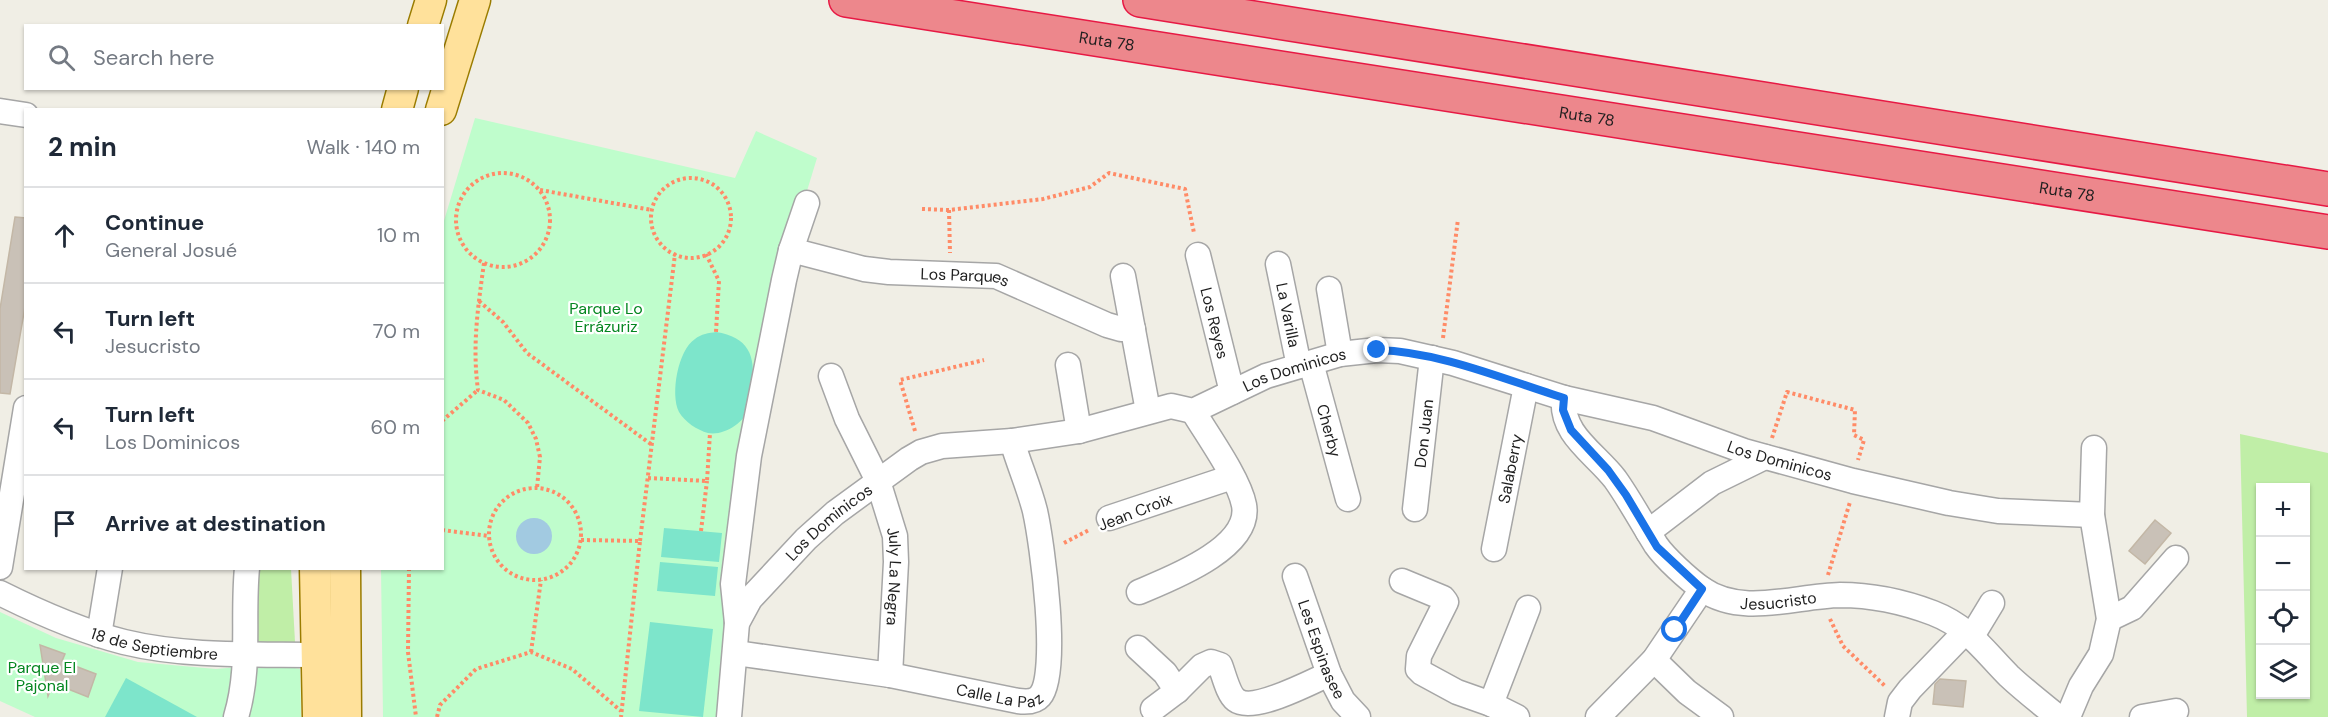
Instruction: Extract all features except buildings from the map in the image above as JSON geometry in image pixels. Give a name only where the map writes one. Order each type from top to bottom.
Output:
[{"type":"highway","name":"Ruta 78","points":[[846,0],[2328,232]]},
{"type":"highway","points":[[1140,0],[2328,189]]},
{"type":"main road","points":[[424,24],[430,0]]},
{"type":"main road","points":[[442,108],[475,0]]},
{"type":"main road","points":[[398,108],[402,90]]},
{"type":"main road","points":[[315,570],[318,717]]},
{"type":"main road","points":[[345,570],[346,717]]},
{"type":"street","points":[[0,111],[24,115]]},
{"type":"street","name":"Los Dominicos","points":[[729,717],[737,623],[733,584],[749,456],[768,353],[791,250],[807,203]]},
{"type":"street","name":"Los Parques","points":[[791,250],[864,269],[915,274],[996,276],[1107,325],[1121,329],[1133,329]]},
{"type":"street","name":"Los Reyes","points":[[1198,255],[1232,392]]},
{"type":"street","name":"La Varilla","points":[[1278,264],[1305,365]]},
{"type":"street","points":[[1123,276],[1148,411]]},
{"type":"street","points":[[1329,289],[1340,354]]},
{"type":"street","name":"Los Dominicos","points":[[737,623],[750,600],[798,547],[835,513],[896,466],[921,452],[942,446],[1012,441],[1079,431],[1171,406],[1193,411],[1266,376],[1340,354],[1377,350],[1400,351],[1436,359],[1564,398],[1653,418],[1765,458],[1856,482],[1948,503],[1986,509],[2092,515]]},
{"type":"street","name":"Don Juan","points":[[1415,509],[1436,359]]},
{"type":"street","points":[[1068,365],[1079,431]]},
{"type":"street","name":"Cherby","points":[[1305,365],[1348,499]]},
{"type":"street","name":"July La Negra","points":[[831,376],[848,419],[878,481],[895,536],[890,675]]},
{"type":"street","name":"Salaberry","points":[[1494,549],[1526,386]]},
{"type":"street","name":"Jesucristo","points":[[1564,398],[1563,410],[1571,430],[1608,470],[1657,547],[1702,589],[1724,598],[1758,604],[1821,596],[1861,596],[1896,602],[1949,620],[1968,634],[2008,674],[2058,717]]},
{"type":"street","points":[[1139,592],[1188,571],[1215,555],[1242,525],[1245,516],[1244,504],[1232,477],[1193,411]]},
{"type":"street","points":[[0,567],[24,420]]},
{"type":"street","name":"Calle La Paz","points":[[736,653],[890,675],[1018,701],[1029,702],[1039,697],[1045,686],[1049,649],[1047,600],[1034,508],[1012,441]]},
{"type":"street","points":[[2068,717],[2081,686],[2101,654],[2109,619],[2092,515],[2094,448]]},
{"type":"street","points":[[1648,532],[1712,483],[1765,458]]},
{"type":"street","name":"Jean Croix","points":[[1109,518],[1232,477]]},
{"type":"street","points":[[2109,619],[2132,608],[2176,558]]},
{"type":"street","points":[[99,635],[110,570]]},
{"type":"street","points":[[236,717],[245,678],[247,570]]},
{"type":"street","name":"Les Espinasee","points":[[1295,576],[1329,674],[1343,701],[1358,717]]},
{"type":"street","points":[[1401,581],[1443,598],[1446,602],[1419,657],[1418,669],[1457,692],[1491,704],[1517,717]]},
{"type":"street","points":[[1598,717],[1653,660],[1702,589]]},
{"type":"street","name":"18 de Septiembre","points":[[0,593],[74,626],[126,642],[178,651],[317,655]]},
{"type":"street","points":[[1898,710],[1968,634],[1992,603]]},
{"type":"street","points":[[1491,704],[1528,608]]},
{"type":"street","points":[[1138,648],[1165,673],[1177,691]]},
{"type":"street","points":[[1653,660],[1687,692],[1721,717]]},
{"type":"street","points":[[1152,709],[1177,691],[1202,666],[1211,662],[1220,666],[1235,700],[1242,702],[1276,699],[1329,674]]},
{"type":"street","points":[[2142,717],[2176,711]]},
{"type":"path","points":[[498,173],[513,174],[528,180],[540,190],[547,204],[550,219],[548,235],[541,249],[529,259],[515,266],[499,267],[484,263],[471,254],[462,242],[457,228],[457,213],[461,198],[470,186],[498,173]]},
{"type":"path","points":[[921,209],[950,210],[1043,199],[1090,187],[1109,173],[1185,189],[1198,255]]},
{"type":"path","points":[[695,178],[714,184],[727,199],[731,218],[729,231],[723,243],[706,254],[687,257],[675,254],[663,247],[655,236],[651,223],[651,210],[656,198],[664,188],[676,181],[695,178]]},
{"type":"path","points":[[540,190],[651,210]]},
{"type":"path","points":[[950,210],[950,274]]},
{"type":"path","points":[[1436,359],[1458,219]]},
{"type":"path","points":[[622,714],[640,541],[675,254]]},
{"type":"path","points":[[706,254],[719,281],[716,332]]},
{"type":"path","points":[[478,390],[474,367],[474,329],[484,263]]},
{"type":"path","points":[[478,300],[503,322],[527,354],[652,445]]},
{"type":"path","points":[[921,452],[900,380],[984,360]]},
{"type":"path","points":[[444,419],[478,390]]},
{"type":"path","points":[[478,390],[504,400],[528,423],[536,439],[540,457],[537,488]]},
{"type":"path","points":[[1765,458],[1787,392],[1855,410],[1854,435],[1864,440],[1856,482],[1821,596],[1843,646],[1898,710]]},
{"type":"path","points":[[701,531],[710,434]]},
{"type":"path","points":[[648,478],[707,481]]},
{"type":"path","points":[[537,488],[552,491],[565,499],[575,511],[581,525],[581,540],[577,555],[568,567],[555,576],[541,580],[525,579],[511,574],[492,551],[489,536],[491,521],[497,508],[508,497],[521,490],[537,488]]},
{"type":"path","name":"Jean Croix","points":[[1042,554],[1109,518]]},
{"type":"path","points":[[444,530],[489,536]]},
{"type":"path","points":[[581,540],[640,541]]},
{"type":"path","points":[[409,570],[408,652],[416,717]]},
{"type":"path","points":[[531,652],[541,580]]},
{"type":"path","points":[[437,717],[440,705],[476,669],[531,652],[572,669],[622,714]]},
{"type":"green space","name":"Parque Lo Errázuriz","points":[[475,118],[735,178],[756,131],[817,158],[772,306],[721,717],[383,717],[381,570],[444,570],[444,221]]},
{"type":"green space","points":[[716,332],[727,334],[743,343],[751,356],[753,374],[749,408],[743,419],[727,430],[708,433],[685,419],[679,412],[675,395],[680,362],[689,345],[700,336]]},
{"type":"green space","points":[[2240,434],[2328,453],[2328,717],[2247,717]]},
{"type":"green space","points":[[664,528],[722,533],[719,562],[661,557]]},
{"type":"green space","points":[[660,562],[718,567],[715,596],[657,591]]},
{"type":"green space","points":[[256,570],[291,570],[295,642],[256,643]]},
{"type":"green space","name":"Parque El Pajonal","points":[[0,612],[56,638],[138,662],[216,669],[274,664],[300,669],[301,717],[35,717],[0,701]]},
{"type":"green space","points":[[650,622],[713,629],[703,717],[639,711]]},
{"type":"green space","points":[[126,678],[197,717],[105,717]]},
{"type":"water","points":[[534,518],[547,523],[552,536],[547,549],[534,554],[521,549],[516,536],[521,523]]},
{"type":"route","points":[[1377,350],[1400,351],[1440,359],[1564,398],[1565,420],[1578,440],[1608,470],[1657,547],[1702,589],[1675,630]]}]
